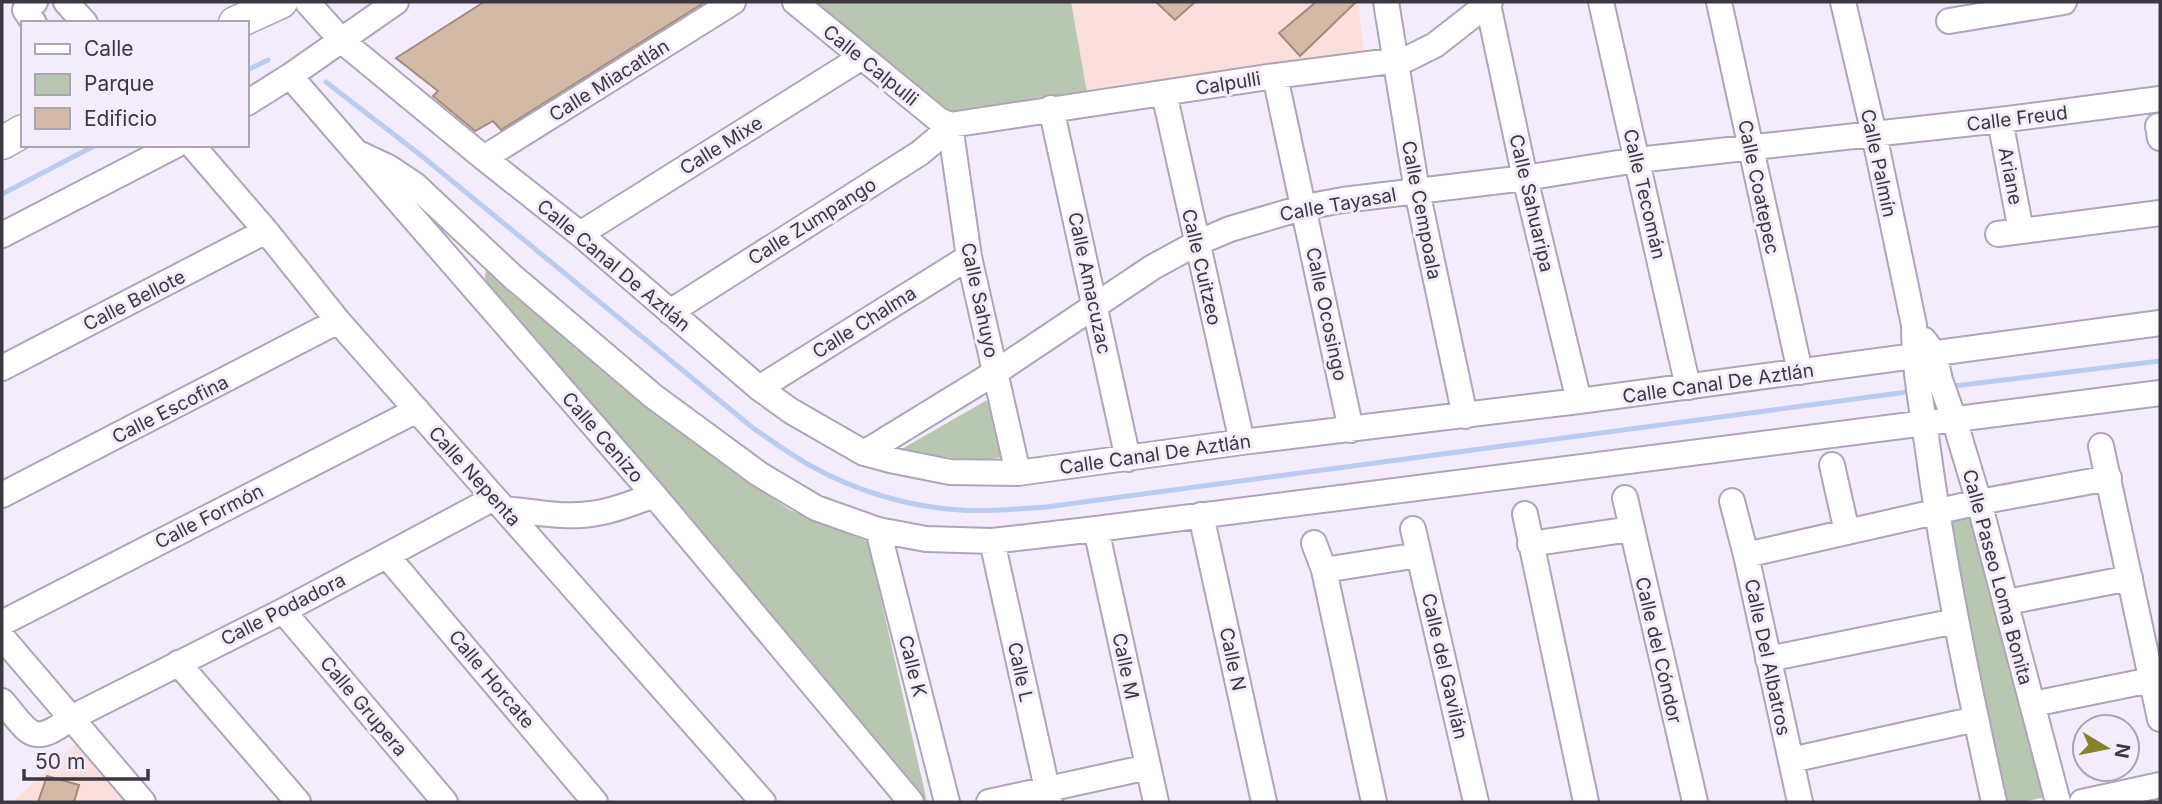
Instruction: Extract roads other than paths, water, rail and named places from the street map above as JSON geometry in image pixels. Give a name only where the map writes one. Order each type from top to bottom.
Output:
[{"type":"main road","points":[[239,21],[272,3]]},
{"type":"main road","points":[[2,143],[21,132]]},
{"type":"street","points":[[33,21],[25,10],[35,2]]},
{"type":"street","points":[[66,2],[83,21]]},
{"type":"street","name":"Calle Canal De Aztlán","points":[[306,2],[342,41],[580,234],[759,388],[810,423],[864,453],[950,472],[1018,473],[2160,323]]},
{"type":"street","points":[[248,102],[396,2]]},
{"type":"street","name":"Calle Miacatlán","points":[[484,158],[733,2]]},
{"type":"street","name":"Calle Calpulli","points":[[795,2],[939,120],[950,125]]},
{"type":"street","name":"Calle Cempoala","points":[[1386,2],[1417,191],[1465,416]]},
{"type":"street","name":"Calle Tecomán","points":[[1601,2],[1688,387]]},
{"type":"street","name":"Calle Coatepec","points":[[1719,2],[1800,372]]},
{"type":"street","name":"Calle Palmín","points":[[1843,2],[1914,325],[1924,355]]},
{"type":"street","points":[[1949,21],[1975,9],[2064,2]]},
{"type":"street","name":"Calpulli","points":[[950,125],[1275,76],[1396,62],[1427,50],[1489,3]]},
{"type":"street","name":"Calle Sahuaripa","points":[[1489,3],[1525,178],[1579,401]]},
{"type":"street","name":"Calle Mixe","points":[[580,234],[862,57]]},
{"type":"street","name":"Calle Cenizo","points":[[290,76],[654,495],[911,802]]},
{"type":"street","name":"Calle Ocosingo","points":[[1275,76],[1351,430]]},
{"type":"street","name":"Calle Cuitzeo","points":[[1164,93],[1242,442]]},
{"type":"street","name":"Calle Freud","points":[[1874,134],[2160,99]]},
{"type":"street","name":"Calle Amacuzac","points":[[1051,108],[1128,458]]},
{"type":"street","name":"Ariane","points":[[2000,120],[2010,233],[2160,213]]},
{"type":"street","name":"Calle Sahuyo","points":[[950,125],[969,257],[1018,473]]},
{"type":"street","name":"Calle Zumpango","points":[[670,312],[920,153],[950,125]]},
{"type":"street","name":"Calle Tayasal","points":[[864,453],[996,372],[1153,267],[1230,229],[1305,207],[1343,200],[1525,178],[1637,160],[1874,134]]},
{"type":"street","points":[[2,235],[172,147]]},
{"type":"street","name":"Calle Nepenta","points":[[194,147],[338,321],[763,802]]},
{"type":"street","points":[[358,153],[388,167],[415,185],[513,277],[653,396],[759,474],[816,508],[878,530],[926,539],[992,541],[1096,529],[2160,393]]},
{"type":"street","name":"Calle Bellote","points":[[2,368],[265,231]]},
{"type":"street","name":"Calle Chalma","points":[[759,388],[969,257]]},
{"type":"street","points":[[482,298],[513,277]]},
{"type":"street","name":"Calle Escofina","points":[[2,495],[338,321]]},
{"type":"street","name":"Calle Paseo Loma Bonita","points":[[1924,355],[1940,380],[1979,502],[2058,802]]},
{"type":"street","name":"Calle Paseo Loma Bonita","points":[[1924,355],[1924,422],[1936,512],[1994,802]]},
{"type":"street","name":"Calle Formón","points":[[2,623],[417,410]]},
{"type":"street","points":[[2101,446],[2160,719]]},
{"type":"street","points":[[1832,465],[1847,532]]},
{"type":"street","name":"Calle Del Albatros","points":[[1746,555],[1979,502],[2109,478]]},
{"type":"street","points":[[500,504],[554,514],[594,514],[654,495]]},
{"type":"street","name":"Calle del Cóndor","points":[[1625,498],[1695,802]]},
{"type":"street","name":"Calle Del Albatros","points":[[1732,501],[1800,802]]},
{"type":"street","name":"Calle Podadora","points":[[2,701],[34,734],[53,732],[71,718],[387,556],[500,504]]},
{"type":"street","points":[[1525,514],[1586,802]]},
{"type":"street","name":"Calle N","points":[[1201,515],[1264,802]]},
{"type":"street","name":"Calle M","points":[[1096,529],[1156,802]]},
{"type":"street","name":"Calle del Gavilán","points":[[1413,529],[1476,802]]},
{"type":"street","points":[[1530,544],[1631,529]]},
{"type":"street","name":"Calle K","points":[[878,530],[947,802]]},
{"type":"street","name":"Calle L","points":[[992,541],[1048,795]]},
{"type":"street","points":[[1314,543],[1324,570],[1374,802]]},
{"type":"street","points":[[1324,570],[1419,555]]},
{"type":"street","name":"Calle Horcate","points":[[387,556],[595,802]]},
{"type":"street","points":[[2007,602],[2130,578]]},
{"type":"street","name":"Calle Grupera","points":[[283,611],[445,802]]},
{"type":"street","points":[[1768,659],[1956,621]]},
{"type":"street","points":[[2,637],[143,802]]},
{"type":"street","points":[[178,663],[298,802]]},
{"type":"street","points":[[2033,704],[2151,680]]},
{"type":"street","points":[[1791,760],[1976,719]]},
{"type":"street","points":[[989,802],[1048,795],[1148,767]]},
{"type":"street","points":[[2082,802],[2160,785]]},
{"type":"waterway","points":[[248,70],[268,60]]},
{"type":"waterway","points":[[326,82],[423,157],[753,428],[828,475],[864,490],[922,505],[971,511],[1046,507],[1907,392]]},
{"type":"waterway","points":[[2,194],[92,147]]},
{"type":"waterway","points":[[1954,386],[2160,361]]}]
